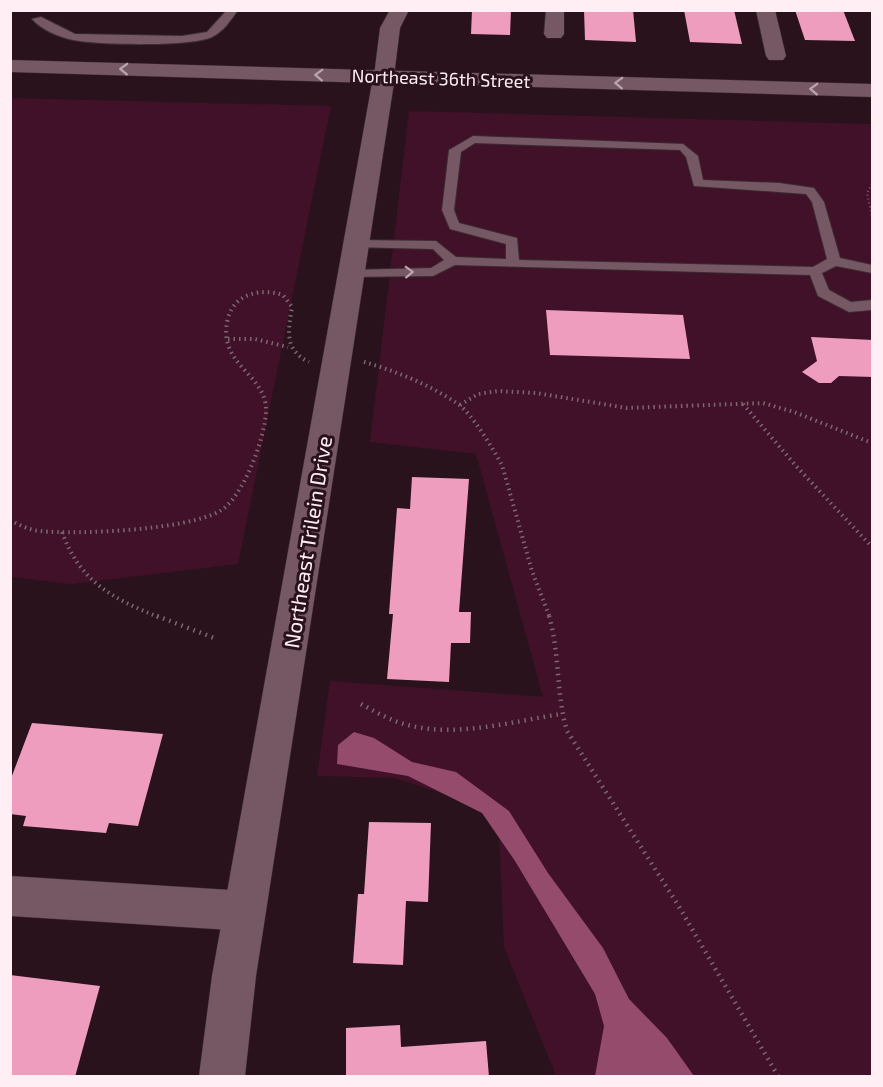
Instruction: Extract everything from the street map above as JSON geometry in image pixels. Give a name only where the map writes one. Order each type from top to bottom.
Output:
[{"type":"main road","name":"Northeast 36th Street","points":[[10,66],[381,93],[873,90]]},
{"type":"main road","name":"Northeast Trilein Drive","points":[[222,1077],[246,911],[381,93]]},
{"type":"street","name":"Northeast Trilein Drive","points":[[381,93],[390,28],[400,10]]},
{"type":"street","points":[[554,34],[555,10]]},
{"type":"street","points":[[765,10],[776,57]]},
{"type":"street","points":[[10,896],[246,911]]},
{"type":"lane","points":[[37,19],[46,26],[75,37],[181,39],[211,33],[233,10]]},
{"type":"lane","points":[[513,264],[512,241],[454,226],[448,210],[455,150],[472,140],[683,147],[692,156],[698,183],[810,191],[818,202],[834,261]]},
{"type":"lane","points":[[353,259],[436,245],[453,261]]},
{"type":"lane","points":[[353,259],[433,272],[453,261],[815,271],[834,261],[873,269]]},
{"type":"lane","points":[[815,271],[823,293],[849,307],[873,304]]},
{"type":"path","points":[[873,184],[867,194],[873,217]]},
{"type":"path","points":[[10,520],[37,531],[62,532],[93,531],[210,516],[227,504],[243,480],[256,451],[266,408],[260,388],[236,362],[228,339],[226,327],[229,315],[241,298],[259,291],[276,292],[289,300],[292,307],[287,339],[289,348]]},
{"type":"path","points":[[228,339],[255,339],[289,348],[302,359],[313,364],[377,364],[396,371],[460,405],[495,450],[502,465],[532,570],[552,627],[559,665],[562,714],[576,748],[678,905],[778,1077]]},
{"type":"path","points":[[460,405],[478,394],[499,392],[536,393],[627,408],[742,403],[777,405],[873,443]]},
{"type":"path","points":[[742,403],[873,547]]},
{"type":"path","points":[[62,532],[65,546],[76,562],[99,586],[116,598],[214,638]]},
{"type":"path","points":[[361,704],[403,724],[419,727],[467,725],[562,714]]},
{"type":"shaded area","points":[[11,98],[331,106],[238,564],[71,584],[11,577]]},
{"type":"shaded area","points":[[409,111],[872,124],[872,1076],[556,1076],[504,947],[498,812],[395,778],[317,776],[330,681],[543,697],[476,454],[370,442]]},
{"type":"shaded area","points":[[354,732],[374,738],[412,762],[456,772],[509,811],[548,873],[603,948],[629,999],[667,1038],[694,1076],[595,1076],[604,1026],[595,994],[515,861],[482,813],[408,776],[337,764],[338,745]]},
{"type":"building","points":[[472,10],[511,10],[510,35],[471,34]]},
{"type":"building","points":[[584,10],[633,10],[636,42],[585,40]]},
{"type":"building","points":[[684,10],[734,10],[742,44],[690,42]]},
{"type":"building","points":[[795,10],[843,10],[855,41],[805,40]]},
{"type":"building","points":[[546,310],[683,315],[690,359],[550,355]]},
{"type":"building","points":[[811,337],[873,340],[873,377],[839,376],[831,383],[819,383],[802,372],[817,361]]},
{"type":"building","points":[[412,477],[469,479],[459,612],[471,612],[470,643],[451,643],[449,682],[387,679],[393,614],[389,614],[397,508],[410,509]]},
{"type":"building","points":[[32,723],[163,734],[138,826],[109,823],[106,833],[23,826],[26,816],[10,814],[10,781]]},
{"type":"building","points":[[369,822],[431,823],[428,902],[406,901],[403,965],[353,963],[358,894],[364,894]]},
{"type":"building","points":[[10,975],[100,986],[75,1077],[10,1077]]},
{"type":"building","points":[[400,1025],[401,1047],[486,1041],[489,1077],[346,1077],[346,1028]]}]
